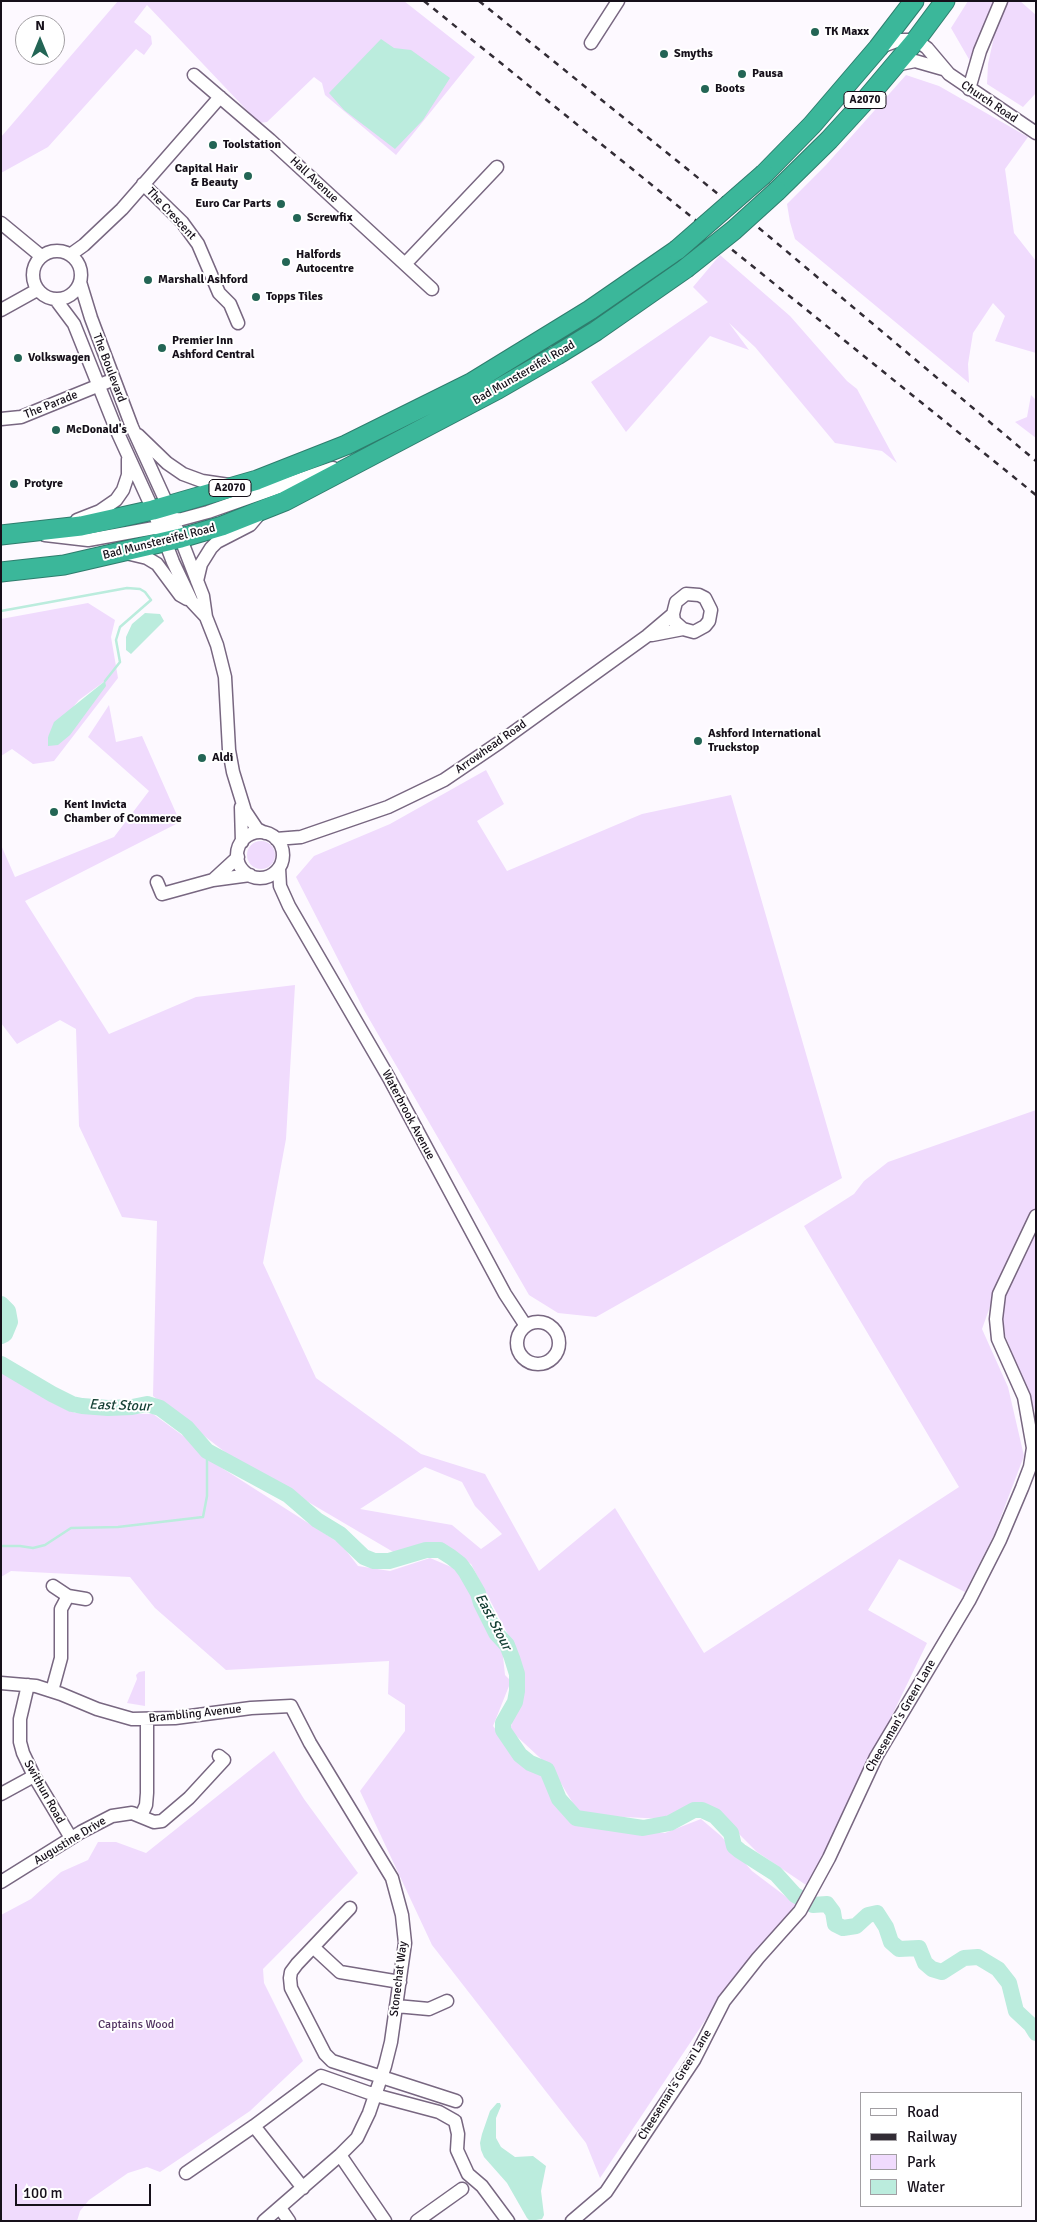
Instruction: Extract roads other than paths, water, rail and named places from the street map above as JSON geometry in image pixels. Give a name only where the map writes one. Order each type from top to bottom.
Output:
[{"type":"highway","name":"Bad Munstereifel Road","points":[[1,536],[81,526],[164,512],[346,446],[471,383],[590,310],[677,250],[764,174],[812,125],[878,48],[914,1]]},
{"type":"highway","name":"Bad Munstereifel Road","points":[[1,572],[64,565],[115,553],[168,536],[222,526],[263,510],[313,487],[498,389],[557,355],[642,301],[685,269],[734,230],[777,191],[829,140],[895,65],[944,1]]},
{"type":"street","points":[[591,42],[618,1]]},
{"type":"street","points":[[968,89],[980,51],[1001,1]]},
{"type":"street","points":[[878,48],[899,40],[916,40]]},
{"type":"street","name":"Church Road","points":[[916,40],[928,48],[942,69],[968,89],[1036,133]]},
{"type":"street","name":"Church Road","points":[[895,65],[915,61],[942,69]]},
{"type":"street","name":"Hall Avenue","points":[[194,75],[270,140],[432,289]]},
{"type":"street","points":[[70,255],[84,245],[122,209],[220,97]]},
{"type":"street","points":[[405,264],[497,166]]},
{"type":"street","name":"The Crescent","points":[[143,184],[182,222],[198,244],[219,293],[230,304],[238,323]]},
{"type":"street","points":[[1,223],[41,256]]},
{"type":"street","points":[[57,251],[70,255],[78,264],[81,272],[80,282],[71,295],[56,300],[47,298],[37,290],[33,282],[32,272],[41,256],[57,251]]},
{"type":"street","name":"The Boulevard","points":[[80,282],[91,318],[164,512]]},
{"type":"street","points":[[1,310],[37,290]]},
{"type":"street","name":"The Boulevard","points":[[56,300],[74,324],[128,457],[164,512]]},
{"type":"street","name":"The Parade","points":[[1,419],[21,417],[114,379]]},
{"type":"street","points":[[132,427],[161,457],[183,474],[224,485],[242,484]]},
{"type":"street","points":[[49,530],[100,511],[116,500],[123,490],[128,475],[128,457]]},
{"type":"street","points":[[164,512],[208,512],[329,469],[358,462]]},
{"type":"street","points":[[197,581],[200,564],[211,548],[217,542],[250,525],[263,510]]},
{"type":"street","points":[[164,512],[168,536],[192,602]]},
{"type":"street","points":[[164,512],[168,536],[197,581],[203,596],[206,617],[217,645],[225,677],[229,750],[239,795],[242,842],[238,857],[213,880]]},
{"type":"street","points":[[30,532],[88,540],[168,536]]},
{"type":"street","points":[[115,553],[134,554],[147,558],[162,569],[180,595],[192,602],[206,617]]},
{"type":"street","points":[[686,594],[699,595],[709,604],[711,616],[705,626],[694,632],[683,629],[674,621],[673,614],[676,602],[686,594]]},
{"type":"street","name":"Arrowhead Road","points":[[271,836],[301,837],[319,832],[388,808],[444,780],[647,636],[673,614]]},
{"type":"street","name":"Arrowhead Road","points":[[647,636],[683,629]]},
{"type":"street","points":[[157,882],[162,894],[213,880],[271,876],[281,862],[281,847],[271,836],[257,829],[252,823],[239,795]]},
{"type":"street","name":"Arrowhead Road","points":[[281,862],[294,845],[319,832]]},
{"type":"street","points":[[242,842],[250,835],[271,836]]},
{"type":"street","points":[[238,857],[242,868],[255,877]]},
{"type":"street","name":"Waterbrook Avenue","points":[[281,862],[280,886],[289,906],[314,946],[389,1078],[505,1294],[526,1326]]},
{"type":"street","name":"Waterbrook Avenue","points":[[255,877],[268,884],[289,906]]},
{"type":"street","name":"Cheeseman's Green Lane","points":[[572,2221],[606,2192],[694,2060],[724,2001],[758,1958],[800,1911],[813,1890],[876,1756],[969,1602],[1000,1540],[1030,1467],[1033,1448],[1024,1397],[998,1339],[996,1319],[999,1294],[1036,1216]]},
{"type":"street","points":[[53,1586],[68,1596],[86,1599]]},
{"type":"street","points":[[52,1691],[61,1658],[61,1609],[68,1596]]},
{"type":"street","name":"Brambling Avenue","points":[[1,1683],[28,1685],[52,1691],[97,1710],[132,1719],[175,1718],[274,1706]]},
{"type":"street","name":"Swithun Road","points":[[28,1685],[20,1719],[20,1742],[34,1776],[71,1838]]},
{"type":"street","name":"Stonechat Way","points":[[264,2221],[357,2138],[375,2095],[390,2042],[405,1943],[404,1924],[399,1898],[392,1878],[310,1743],[291,1706],[274,1706]]},
{"type":"street","points":[[142,1816],[147,1794],[147,1720]]},
{"type":"street","name":"Augustine Drive","points":[[1,1882],[71,1838],[120,1814],[132,1813],[158,1822],[168,1817],[224,1760],[219,1756]]},
{"type":"street","points":[[1,1794],[34,1776]]},
{"type":"street","points":[[350,1908],[292,1972],[291,1988],[329,2059],[456,2101]]},
{"type":"street","points":[[313,1947],[340,1972],[400,1982]]},
{"type":"street","points":[[396,2006],[429,2009],[447,2001]]},
{"type":"street","points":[[186,2173],[254,2126],[321,2076],[375,2095],[439,2112],[455,2120],[458,2134],[457,2150],[468,2174],[468,2185]]},
{"type":"street","points":[[254,2126],[303,2188]]},
{"type":"street","points":[[340,2155],[385,2221]]},
{"type":"street","points":[[417,2221],[468,2185],[482,2186],[508,2221]]},
{"type":"street","points":[[280,2208],[290,2221]]},
{"type":"water","points":[[381,39],[394,48],[411,50],[450,78],[423,120],[395,149],[344,110],[329,93]]},
{"type":"water","points":[[145,613],[160,614],[164,621],[131,654],[126,650],[126,637],[132,624]]},
{"type":"water","points":[[105,681],[106,686],[70,735],[58,745],[48,746],[48,737],[54,722]]},
{"type":"water","points":[[497,2103],[500,2103],[501,2106],[496,2118],[496,2138],[501,2147],[515,2157],[533,2156],[546,2166],[541,2191],[544,2215],[542,2219],[530,2221],[527,2218],[507,2183],[484,2157],[481,2150],[482,2134],[490,2111]]},
{"type":"waterway","points":[[1,611],[127,588],[140,589],[145,592],[151,600],[120,627],[116,640],[120,662],[105,681]]},
{"type":"waterway","name":"East Stour","points":[[1,1304],[8,1311],[10,1322],[5,1334],[1,1336]]},
{"type":"waterway","name":"East Stour","points":[[1,1364],[72,1404],[108,1408],[147,1404],[160,1408],[187,1428],[207,1451],[288,1495],[317,1520],[340,1534],[364,1557],[374,1561],[389,1561],[426,1550],[440,1550],[451,1557],[460,1564],[478,1593],[496,1633],[507,1645],[517,1674],[515,1702],[503,1723],[503,1730],[520,1755],[530,1763],[547,1770],[559,1799],[576,1818],[643,1828],[670,1823],[694,1810],[702,1810],[715,1816],[731,1833],[734,1846],[776,1874],[795,1895],[813,1905],[827,1904],[833,1912],[835,1924],[843,1928],[856,1926],[868,1915],[877,1913],[886,1927],[891,1942],[899,1949],[919,1948],[925,1963],[932,1969],[942,1972],[964,1958],[978,1957],[998,1969],[1009,1983],[1016,2011],[1031,2025],[1036,2033]]},
{"type":"waterway","points":[[1,1546],[33,1548],[45,1545],[71,1528],[118,1527],[203,1517],[207,1496],[207,1451]]},
{"type":"railway","points":[[424,1],[1036,495]]},
{"type":"railway","points":[[479,1],[728,202],[1036,461]]},
{"type":"place","name":"TK Maxx","points":[[815,32]]},
{"type":"place","name":"Smyths","points":[[664,54]]},
{"type":"place","name":"Pausa","points":[[742,74]]},
{"type":"place","name":"Boots","points":[[705,89]]},
{"type":"place","name":"Toolstation","points":[[213,145]]},
{"type":"place","name":"Capital Hair & Beauty","points":[[248,176]]},
{"type":"place","name":"Euro Car Parts","points":[[281,204]]},
{"type":"place","name":"Screwfix","points":[[297,218]]},
{"type":"place","name":"Halfords Autocentre","points":[[286,262]]},
{"type":"place","name":"Marshall Ashford","points":[[148,280]]},
{"type":"place","name":"Topps Tiles","points":[[256,297]]},
{"type":"place","name":"Premier Inn Ashford Central","points":[[162,348]]},
{"type":"place","name":"Volkswagen","points":[[18,358]]},
{"type":"place","name":"McDonald's","points":[[56,430]]},
{"type":"place","name":"Protyre","points":[[14,484]]},
{"type":"place","name":"Ashford International Truckstop","points":[[698,741]]},
{"type":"place","name":"Aldi","points":[[202,758]]},
{"type":"place","name":"Kent Invicta Chamber of Commerce","points":[[54,812]]},
{"type":"park label","name":"Captains Wood","points":[[136,2025]]}]
